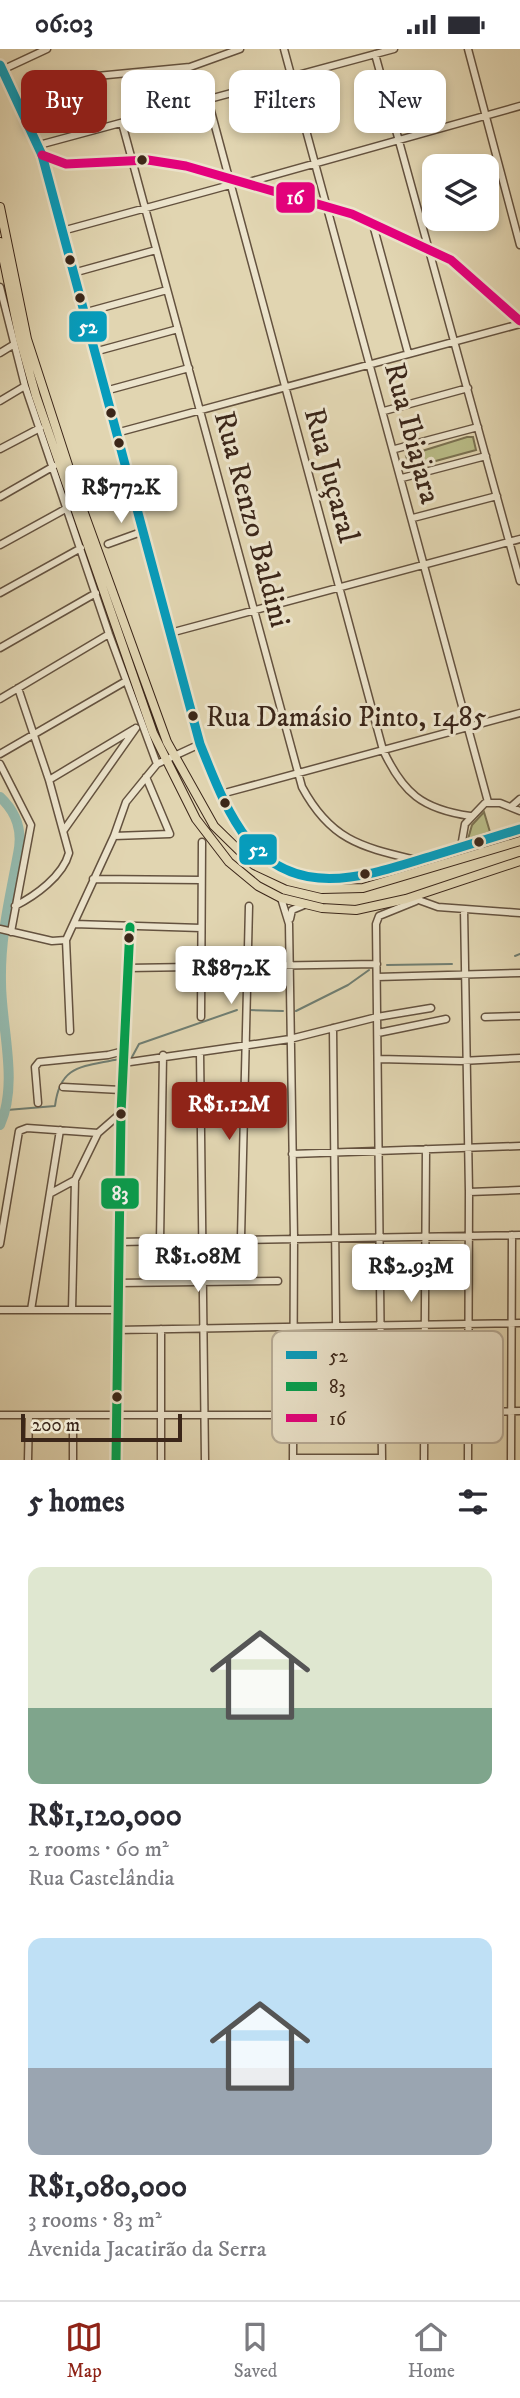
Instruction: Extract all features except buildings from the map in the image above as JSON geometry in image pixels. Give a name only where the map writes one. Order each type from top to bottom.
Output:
[{"type":"main road","points":[[1,67],[42,155],[66,164],[132,161],[186,166],[228,175],[372,221],[429,247],[458,265],[520,322]]},
{"type":"main road","points":[[0,207],[27,339],[74,504]]},
{"type":"main road","points":[[0,241],[27,368],[74,504],[170,756],[196,819],[214,846],[251,881],[281,898],[304,905],[356,909],[416,898],[520,862]]},
{"type":"main road","points":[[170,756],[225,840],[254,865],[303,885],[322,889],[363,888],[520,841]]},
{"type":"street","points":[[1,67],[47,49]]},
{"type":"street","points":[[107,75],[190,67],[240,49]]},
{"type":"street","name":"Rua Ibiajara","points":[[284,49],[290,70]]},
{"type":"street","points":[[317,70],[394,49]]},
{"type":"street","points":[[468,49],[520,245]]},
{"type":"street","points":[[375,54],[520,581]]},
{"type":"street","points":[[249,182],[520,106]]},
{"type":"street","points":[[38,145],[121,123]]},
{"type":"street","name":"Rua Juçaral","points":[[215,126],[383,750],[399,780],[411,794],[442,811],[470,816]]},
{"type":"street","name":"Rua Renzo Baldini","points":[[125,133],[298,773],[314,808],[341,835],[373,851],[418,860]]},
{"type":"street","name":"Rua Ibiajara","points":[[307,133],[395,449],[488,802]]},
{"type":"street","points":[[42,155],[200,744],[221,794],[257,849],[279,865],[302,875],[324,879],[353,878],[520,829]]},
{"type":"street","points":[[62,231],[230,185]]},
{"type":"street","points":[[372,221],[408,353]]},
{"type":"street","points":[[73,273],[156,250]]},
{"type":"street","points":[[0,287],[25,386],[54,466],[74,504],[81,548],[108,634],[126,681],[139,727],[157,764]]},
{"type":"street","points":[[83,313],[167,290]]},
{"type":"street","points":[[116,433],[520,322]]},
{"type":"street","points":[[94,352],[178,329]]},
{"type":"street","points":[[0,353],[13,345]]},
{"type":"street","points":[[105,391],[188,368]]},
{"type":"street","points":[[0,401],[25,386]]},
{"type":"street","points":[[384,411],[468,388]]},
{"type":"street","points":[[395,449],[478,427]]},
{"type":"street","points":[[0,449],[40,428]]},
{"type":"street","points":[[402,478],[486,456]]},
{"type":"street","points":[[0,497],[54,466]]},
{"type":"street","points":[[413,518],[497,496]]},
{"type":"street","points":[[0,545],[74,504]]},
{"type":"street","points":[[108,544],[144,531]]},
{"type":"street","points":[[170,633],[520,539]]},
{"type":"street","points":[[0,593],[81,548]]},
{"type":"street","points":[[0,648],[96,593]]},
{"type":"street","points":[[0,699],[108,634]]},
{"type":"street","points":[[0,754],[126,681]]},
{"type":"street","points":[[15,906],[41,890],[68,858],[64,830],[18,688]]},
{"type":"street","points":[[221,794],[520,713]]},
{"type":"street","points":[[49,780],[139,727]]},
{"type":"street","points":[[64,830],[139,727]]},
{"type":"street","points":[[70,1031],[66,940],[114,836],[121,810],[157,764],[200,744]]},
{"type":"street","points":[[0,764],[31,825],[15,906],[6,931],[52,941],[66,940]]},
{"type":"street","points":[[114,836],[165,837],[170,833],[146,777]]},
{"type":"street","points":[[512,806],[520,799]]},
{"type":"street","points":[[461,847],[470,816],[488,802],[512,806],[520,811]]},
{"type":"street","points":[[201,842],[201,1017]]},
{"type":"street","points":[[93,879],[201,880]]},
{"type":"street","points":[[281,898],[289,924]]},
{"type":"street","points":[[380,1331],[377,918],[416,898],[438,907],[520,913]]},
{"type":"street","points":[[293,1331],[289,924],[292,910],[304,905]]},
{"type":"street","points":[[241,1238],[243,1047],[249,906]]},
{"type":"street","points":[[81,909],[84,918],[91,924]]},
{"type":"street","points":[[464,909],[469,1331]]},
{"type":"street","points":[[75,924],[201,928]]},
{"type":"street","points":[[116,1460],[121,1090],[130,927]]},
{"type":"street","points":[[127,968],[377,965]]},
{"type":"street","points":[[377,976],[520,972]]},
{"type":"street","points":[[38,1103],[38,1062],[108,1055],[163,1055],[243,1047],[290,1039],[377,1017],[431,1008]]},
{"type":"street","points":[[485,1017],[520,1016]]},
{"type":"street","points":[[378,1033],[446,1019]]},
{"type":"street","points":[[333,1028],[337,1331]]},
{"type":"street","points":[[200,1052],[205,1460]]},
{"type":"street","points":[[160,1241],[163,1055]]},
{"type":"street","points":[[379,1059],[466,1061],[520,1058]]},
{"type":"street","points":[[63,1087],[121,1090]]},
{"type":"street","points":[[72,1310],[75,1180],[98,1133],[121,1113]]},
{"type":"street","points":[[0,1244],[16,1140],[21,1129],[98,1133]]},
{"type":"street","points":[[32,1310],[60,1130]]},
{"type":"street","points":[[292,1154],[520,1146]]},
{"type":"street","points":[[424,1331],[426,1149]]},
{"type":"street","points":[[51,1193],[75,1180]]},
{"type":"street","points":[[469,1192],[520,1191]]},
{"type":"street","points":[[118,1242],[516,1235],[516,1411],[511,1460]]},
{"type":"street","points":[[117,1283],[278,1281]]},
{"type":"street","points":[[0,1310],[117,1310]]},
{"type":"street","points":[[117,1330],[516,1323]]},
{"type":"street","points":[[161,1329],[162,1460]]},
{"type":"street","points":[[0,1415],[272,1415]]},
{"type":"street","points":[[28,1460],[29,1415]]},
{"type":"street","points":[[73,1415],[73,1460]]},
{"type":"street","points":[[293,1459],[382,1459]]},
{"type":"green space","points":[[473,437],[476,450],[410,468],[406,456]]},
{"type":"green space","points":[[484,812],[490,832],[468,839],[472,825]]},
{"type":"waterway","points":[[0,797],[11,809],[20,838],[2,949],[2,999],[9,1073],[5,1109],[0,1125]]},
{"type":"waterway","points":[[515,956],[520,954]]},
{"type":"waterway","points":[[387,965],[452,964]]},
{"type":"waterway","points":[[296,1011],[348,985],[369,970]]},
{"type":"waterway","points":[[132,1057],[139,1044],[237,1010]]},
{"type":"waterway","points":[[249,1010],[283,1011]]},
{"type":"waterway","points":[[7,1110],[55,1106],[62,1082],[68,1075],[84,1066],[119,1059]]},
{"type":"transit line","name":"52","points":[[0,65],[42,155],[200,744],[240,829],[268,859],[289,871],[312,877],[335,878],[384,870],[520,829]]},
{"type":"transit line","name":"16","points":[[42,155],[66,164],[148,160],[186,166],[352,214],[451,260],[520,321]]},
{"type":"transit line","name":"83","points":[[116,1460],[121,1113],[130,927]]},
{"type":"place","name":"Rua Damásio Pinto, 1485","points":[[193,716]]}]
